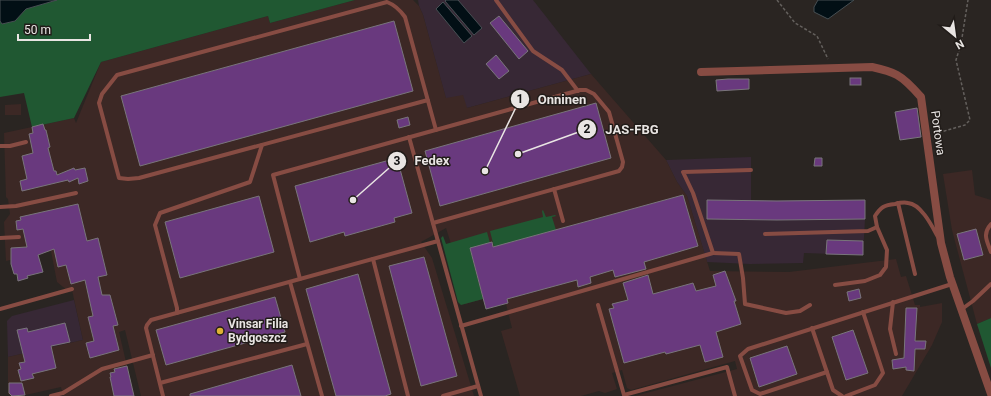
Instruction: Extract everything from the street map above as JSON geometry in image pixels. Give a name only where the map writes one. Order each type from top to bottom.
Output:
[{"type":"street","name":"Portowa","points":[[701,72],[872,67],[897,75],[916,90],[921,97],[941,243],[952,283],[991,394]]},
{"type":"lane","points":[[496,0],[533,51],[562,70],[578,91]]},
{"type":"lane","points":[[428,100],[139,178],[128,179],[119,178],[100,103],[102,94],[117,75],[387,2],[392,3],[400,10],[405,18],[428,100],[436,130]]},
{"type":"lane","points":[[300,279],[273,176],[578,91],[586,90],[594,94],[609,112],[623,162],[619,171],[433,223]]},
{"type":"lane","points":[[409,138],[481,396]]},
{"type":"lane","points":[[0,146],[10,146],[26,142]]},
{"type":"lane","points":[[177,313],[177,308],[155,225],[160,213],[250,182],[262,145]]},
{"type":"lane","points":[[713,253],[693,193],[683,172],[751,170]]},
{"type":"lane","points":[[554,189],[562,221]]},
{"type":"lane","points":[[0,207],[16,206],[76,193]]},
{"type":"lane","points":[[835,285],[864,281],[880,275],[886,267],[887,250],[877,227],[875,216],[880,208],[889,204],[907,202],[914,204],[925,215],[941,243]]},
{"type":"lane","points":[[898,204],[915,274]]},
{"type":"lane","points":[[991,224],[985,234],[991,252]]},
{"type":"lane","points":[[766,234],[868,231],[877,227]]},
{"type":"lane","points":[[0,238],[19,237]]},
{"type":"lane","points":[[163,396],[146,328],[151,320],[438,241]]},
{"type":"lane","points":[[461,326],[713,253],[740,254],[745,304],[786,313],[800,311],[810,304]]},
{"type":"lane","points":[[373,259],[408,396]]},
{"type":"lane","points":[[290,282],[322,396]]},
{"type":"lane","points":[[827,372],[760,394],[752,390],[740,356],[748,349],[952,283]]},
{"type":"lane","points":[[962,310],[991,284]]},
{"type":"lane","points":[[0,309],[72,289]]},
{"type":"lane","points":[[893,302],[890,329],[896,354]]},
{"type":"lane","points":[[598,305],[623,396],[727,367],[735,396]]},
{"type":"lane","points":[[846,396],[876,385],[883,373],[863,312]]},
{"type":"lane","points":[[812,328],[833,390],[842,396]]},
{"type":"lane","points":[[160,383],[307,344]]},
{"type":"lane","points":[[51,396],[63,393],[102,368],[153,354]]},
{"type":"lane","points":[[443,396],[478,386]]},
{"type":"path","points":[[777,0],[795,23],[817,36],[832,68]]},
{"type":"path","points":[[926,136],[965,125],[970,120],[956,60],[961,44],[968,0]]},
{"type":"shaded area","points":[[0,0],[57,0],[26,9],[15,21],[2,24],[0,21]]},
{"type":"shaded area","points":[[355,0],[413,0],[419,6],[423,15],[446,98],[463,95],[467,108],[591,74],[666,160],[677,182],[687,196],[710,271],[789,272],[896,259],[901,277],[906,276],[915,305],[920,305],[920,307],[942,303],[942,322],[932,345],[902,396],[635,396],[737,369],[735,361],[631,390],[627,388],[622,370],[612,373],[617,389],[605,393],[599,391],[581,396],[520,396],[501,331],[512,328],[506,304],[486,309],[483,299],[465,304],[446,228],[421,242],[432,258],[474,396],[141,396],[125,330],[119,332],[134,396],[63,396],[61,387],[21,396],[12,396],[8,394],[8,357],[83,340],[72,290],[68,291],[57,282],[51,251],[6,261],[4,222],[10,214],[8,199],[6,197],[4,133],[74,118],[76,123],[101,62],[268,16],[270,23]]},
{"type":"shaded area","points":[[418,0],[533,0],[591,74],[467,108],[446,99]]},
{"type":"shaded area","points":[[458,0],[482,28],[474,35],[445,1]]},
{"type":"shaded area","points":[[818,0],[854,0],[828,19],[814,12],[814,7]]},
{"type":"shaded area","points":[[443,2],[472,36],[464,43],[436,9]]},
{"type":"shaded area","points":[[21,104],[21,115],[5,115],[5,105]]},
{"type":"shaded area","points":[[751,157],[751,200],[865,200],[863,255],[804,253],[803,263],[750,264],[707,262],[687,196],[677,182],[666,160]]},
{"type":"shaded area","points":[[972,170],[975,195],[991,200],[991,318],[977,324],[952,230],[943,174]]},
{"type":"shaded area","points":[[74,300],[83,340],[8,357],[7,321],[12,316]]},
{"type":"green space","points":[[57,0],[355,0],[270,23],[268,16],[101,62],[74,118],[32,127],[24,93],[0,97],[0,21],[2,24],[15,21],[26,9]]},
{"type":"green space","points":[[543,210],[546,217],[556,216],[552,217],[556,230],[494,247],[490,231],[543,217]]},
{"type":"green space","points":[[487,232],[490,243],[470,249],[483,299],[461,305],[458,302],[441,238],[443,236],[446,244]]},
{"type":"green space","points":[[991,318],[991,368],[977,324]]},
{"type":"building","points":[[499,16],[528,51],[519,59],[490,23]]},
{"type":"building","points":[[394,21],[413,91],[140,166],[121,96]]},
{"type":"building","points":[[496,55],[509,71],[499,79],[486,64]]},
{"type":"building","points":[[850,78],[861,78],[861,85],[850,85]]},
{"type":"building","points":[[749,79],[749,89],[717,91],[716,80]]},
{"type":"building","points":[[596,103],[611,158],[440,206],[425,151]]},
{"type":"building","points":[[917,108],[921,137],[900,140],[895,112]]},
{"type":"building","points":[[408,117],[410,125],[399,128],[397,120]]},
{"type":"building","points":[[43,124],[50,147],[48,148],[54,171],[56,171],[57,175],[74,168],[75,170],[85,168],[88,181],[79,184],[78,178],[69,182],[68,180],[22,191],[20,181],[27,179],[22,156],[33,153],[29,134],[33,133],[32,127]]},
{"type":"building","points":[[397,158],[412,213],[394,218],[395,222],[345,236],[344,232],[310,242],[295,186]]},
{"type":"building","points":[[815,158],[822,158],[822,166],[814,166]]},
{"type":"building","points":[[683,195],[698,246],[644,262],[646,269],[615,277],[613,270],[590,277],[591,283],[578,287],[577,280],[507,299],[508,303],[486,309],[470,248],[492,242],[493,247]]},
{"type":"building","points":[[259,196],[274,252],[180,278],[165,222]]},
{"type":"building","points":[[707,200],[865,200],[865,219],[707,219]]},
{"type":"building","points":[[78,204],[87,241],[98,238],[107,275],[98,277],[102,295],[110,295],[118,325],[113,326],[119,350],[90,358],[86,343],[94,341],[88,317],[93,316],[85,280],[71,284],[66,265],[58,267],[54,249],[38,255],[43,272],[27,276],[28,278],[18,281],[17,274],[14,274],[11,264],[11,248],[27,247],[23,229],[17,230],[16,221],[21,220],[20,217]]},
{"type":"building","points":[[976,229],[983,255],[964,260],[957,234]]},
{"type":"building","points":[[827,240],[863,241],[863,255],[826,254]]},
{"type":"building","points":[[424,257],[457,376],[421,386],[389,266]]},
{"type":"building","points":[[725,271],[736,301],[734,301],[741,324],[716,332],[723,357],[705,362],[700,345],[666,354],[665,352],[624,363],[609,309],[614,308],[612,304],[628,300],[623,283],[648,275],[653,294],[693,283],[696,291],[716,286],[713,275]]},
{"type":"building","points":[[358,274],[391,394],[385,396],[336,396],[306,289]]},
{"type":"building","points":[[859,289],[861,298],[849,301],[847,292]]},
{"type":"building","name":"Vinsar Filia Bydgoszcz","points":[[275,297],[285,332],[166,365],[156,330]]},
{"type":"building","points":[[906,308],[917,308],[915,341],[926,341],[925,349],[915,349],[914,371],[906,370],[906,367],[893,369],[892,360],[904,358]]},
{"type":"building","points":[[65,323],[70,342],[51,346],[56,368],[32,374],[34,378],[21,381],[18,370],[21,369],[19,363],[25,362],[17,330],[27,328],[28,332]]},
{"type":"building","points":[[853,330],[868,373],[846,380],[832,337]]},
{"type":"building","points":[[787,346],[797,374],[759,387],[750,358]]},
{"type":"building","points":[[292,365],[301,396],[190,396],[190,394]]},
{"type":"building","points":[[127,366],[134,396],[114,396],[110,373],[115,372],[114,369]]},
{"type":"building","points":[[9,383],[22,383],[25,395],[12,396],[9,393]]},
{"type":"place","name":"JAS-FBG","points":[[518,154]]},
{"type":"place","name":"Onninen","points":[[485,171]]},
{"type":"place","name":"Fedex","points":[[353,200]]},
{"type":"place","name":"Vinsar Filia Bydgoszcz","points":[[220,331]]}]
